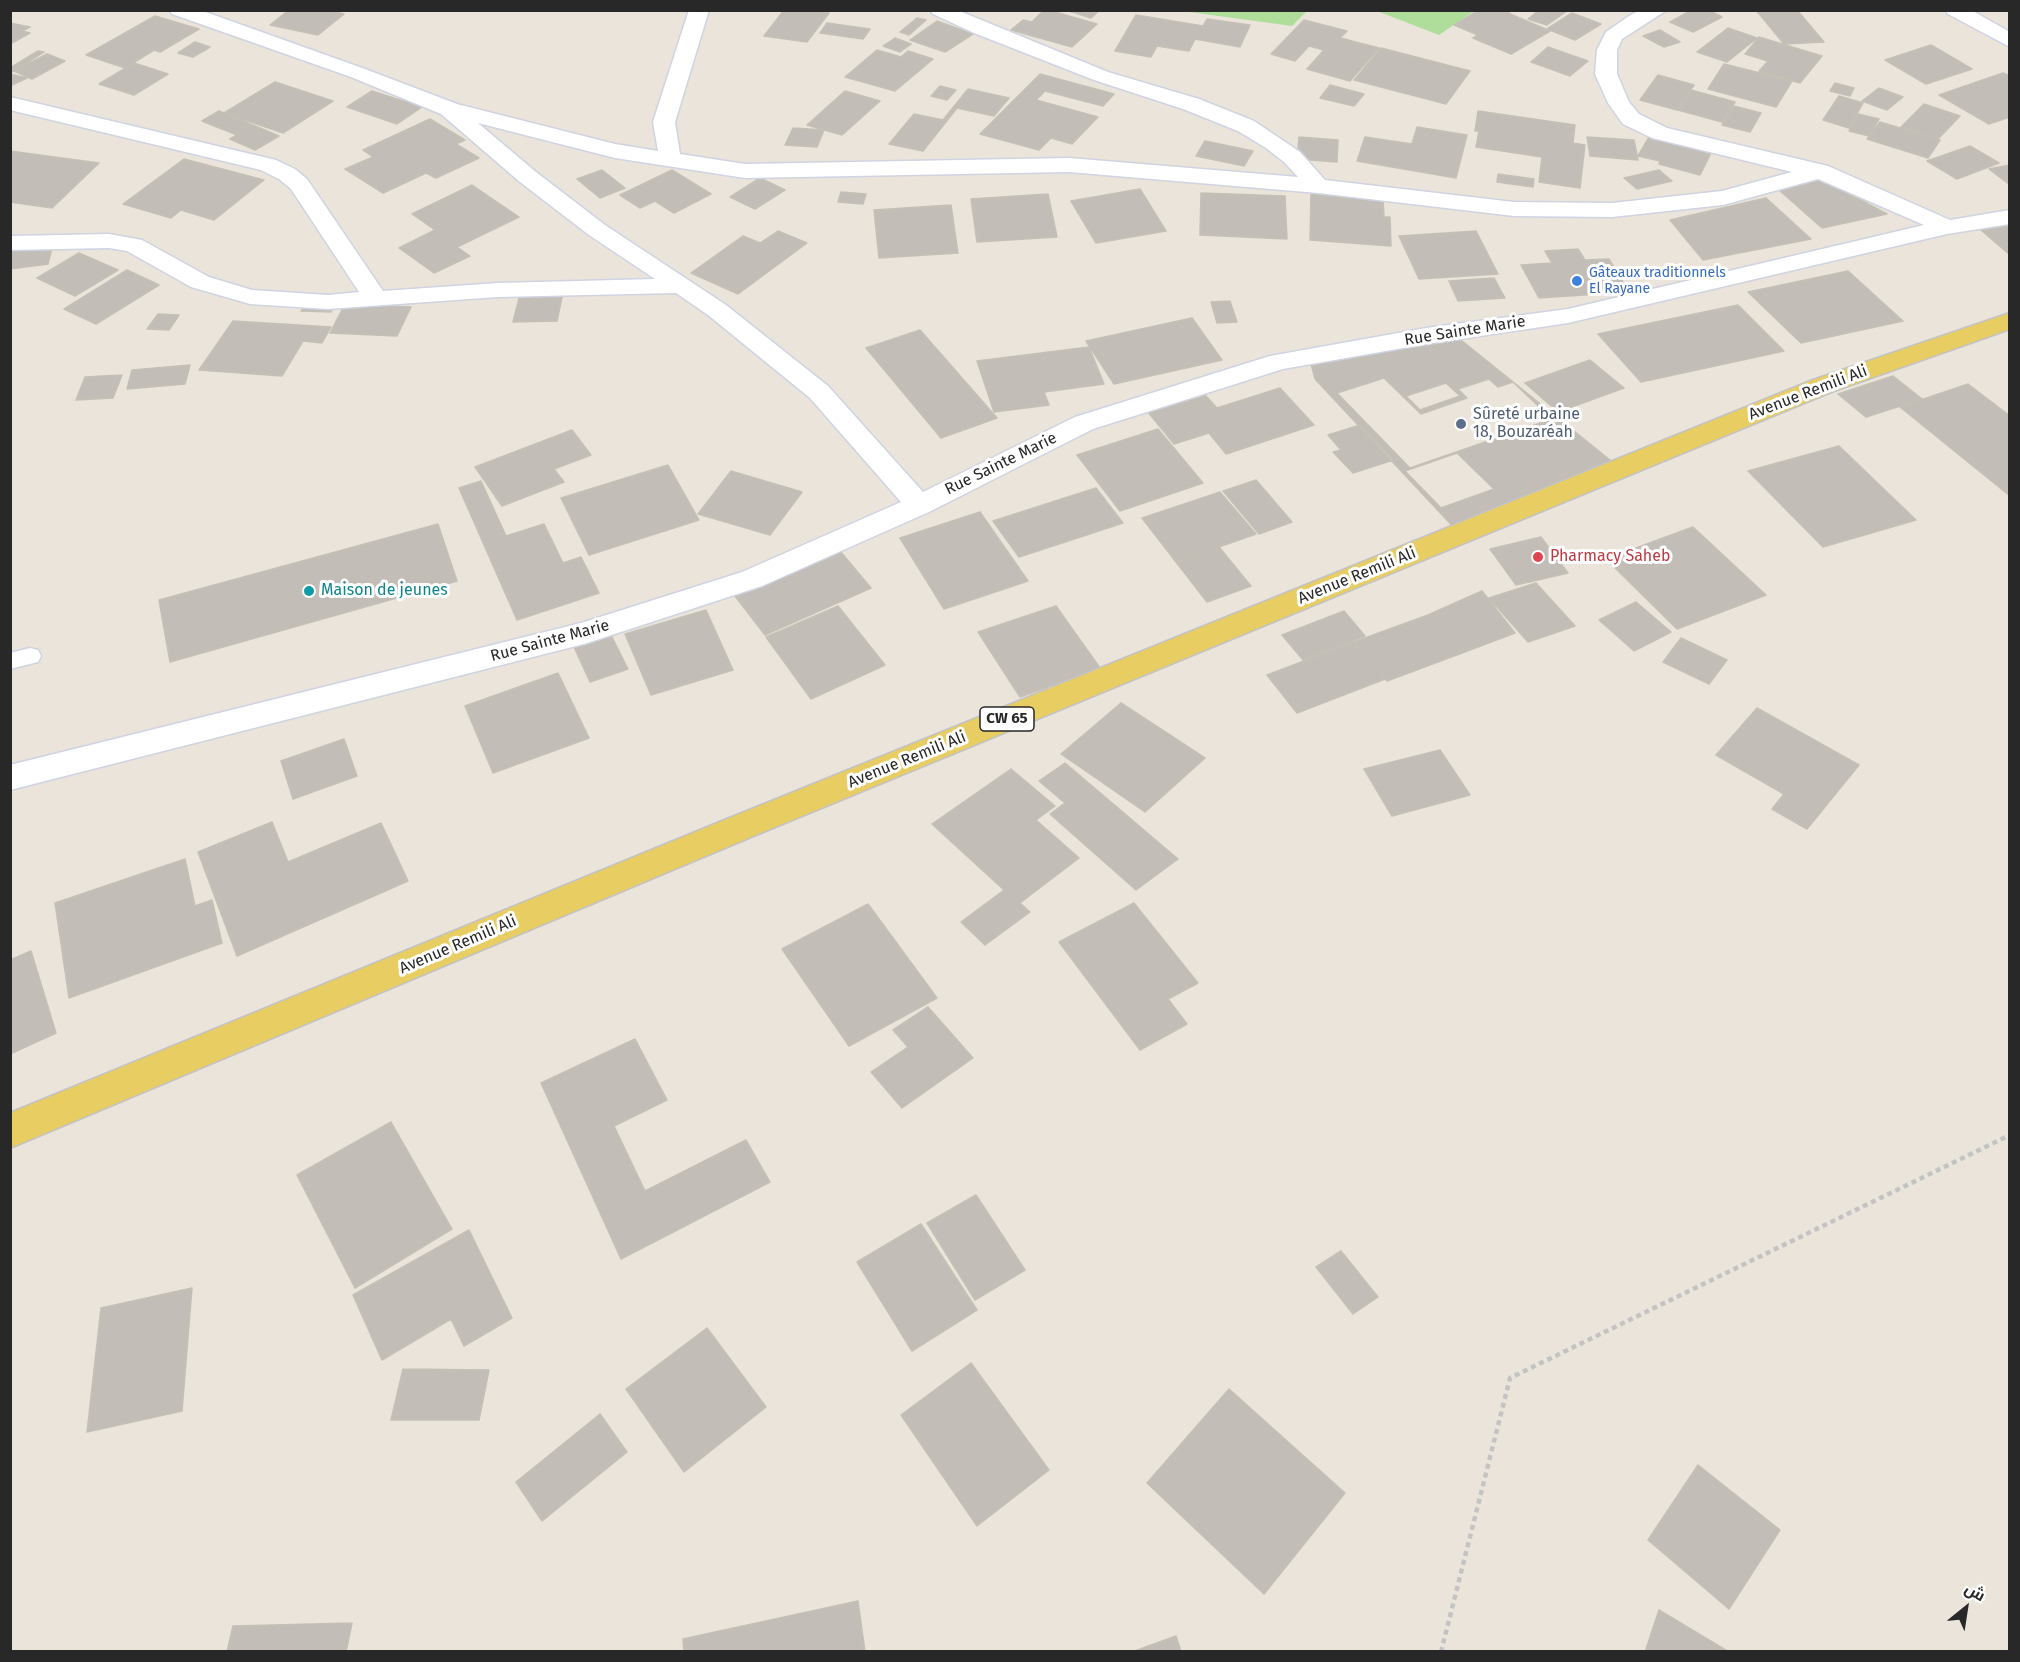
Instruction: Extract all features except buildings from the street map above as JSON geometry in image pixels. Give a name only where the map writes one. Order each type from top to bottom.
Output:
[{"type":"main road","name":"Avenue Remili Ali","points":[[10,1131],[750,824],[1821,386],[2010,320]]},
{"type":"street","points":[[179,10],[358,73],[449,109],[615,151],[745,171],[885,171],[1069,165],[1318,186],[1514,209],[1612,210],[1723,198],[1820,171]]},
{"type":"street","points":[[670,159],[664,122],[699,10]]},
{"type":"street","points":[[940,10],[981,29],[1101,76],[1191,104],[1246,126],[1292,157],[1318,186]]},
{"type":"street","points":[[1658,10],[1636,20],[1613,36],[1606,50],[1606,74],[1619,103],[1631,119],[1660,133],[1820,171],[1947,227]]},
{"type":"street","points":[[1955,10],[2010,40]]},
{"type":"street","points":[[10,103],[268,165],[287,174],[299,184],[376,298]]},
{"type":"street","points":[[449,109],[528,177],[588,223],[717,310],[819,392],[919,505]]},
{"type":"street","name":"Rue Sainte Marie","points":[[10,778],[584,633],[752,579],[919,505],[1084,423],[1279,362],[1426,336],[1568,316],[1947,227],[2010,217]]},
{"type":"street","points":[[10,243],[109,241],[134,245],[200,282],[250,297],[328,302],[498,290],[681,286]]},
{"type":"path","points":[[1442,1652],[1510,1378],[2010,1135]]},
{"type":"green space","points":[[1307,10],[1292,26],[1182,11]]},
{"type":"green space","points":[[1377,11],[1474,11],[1439,35]]},
{"type":"place","name":"Gâteaux traditionnels El Rayane","points":[[1577,281]]},
{"type":"place","name":"Sûreté urbaine 18, Bouzaréah","points":[[1461,424]]},
{"type":"place","name":"Pharmacy Saheb","points":[[1538,557]]},
{"type":"place","name":"Maison de jeunes","points":[[309,591]]}]
